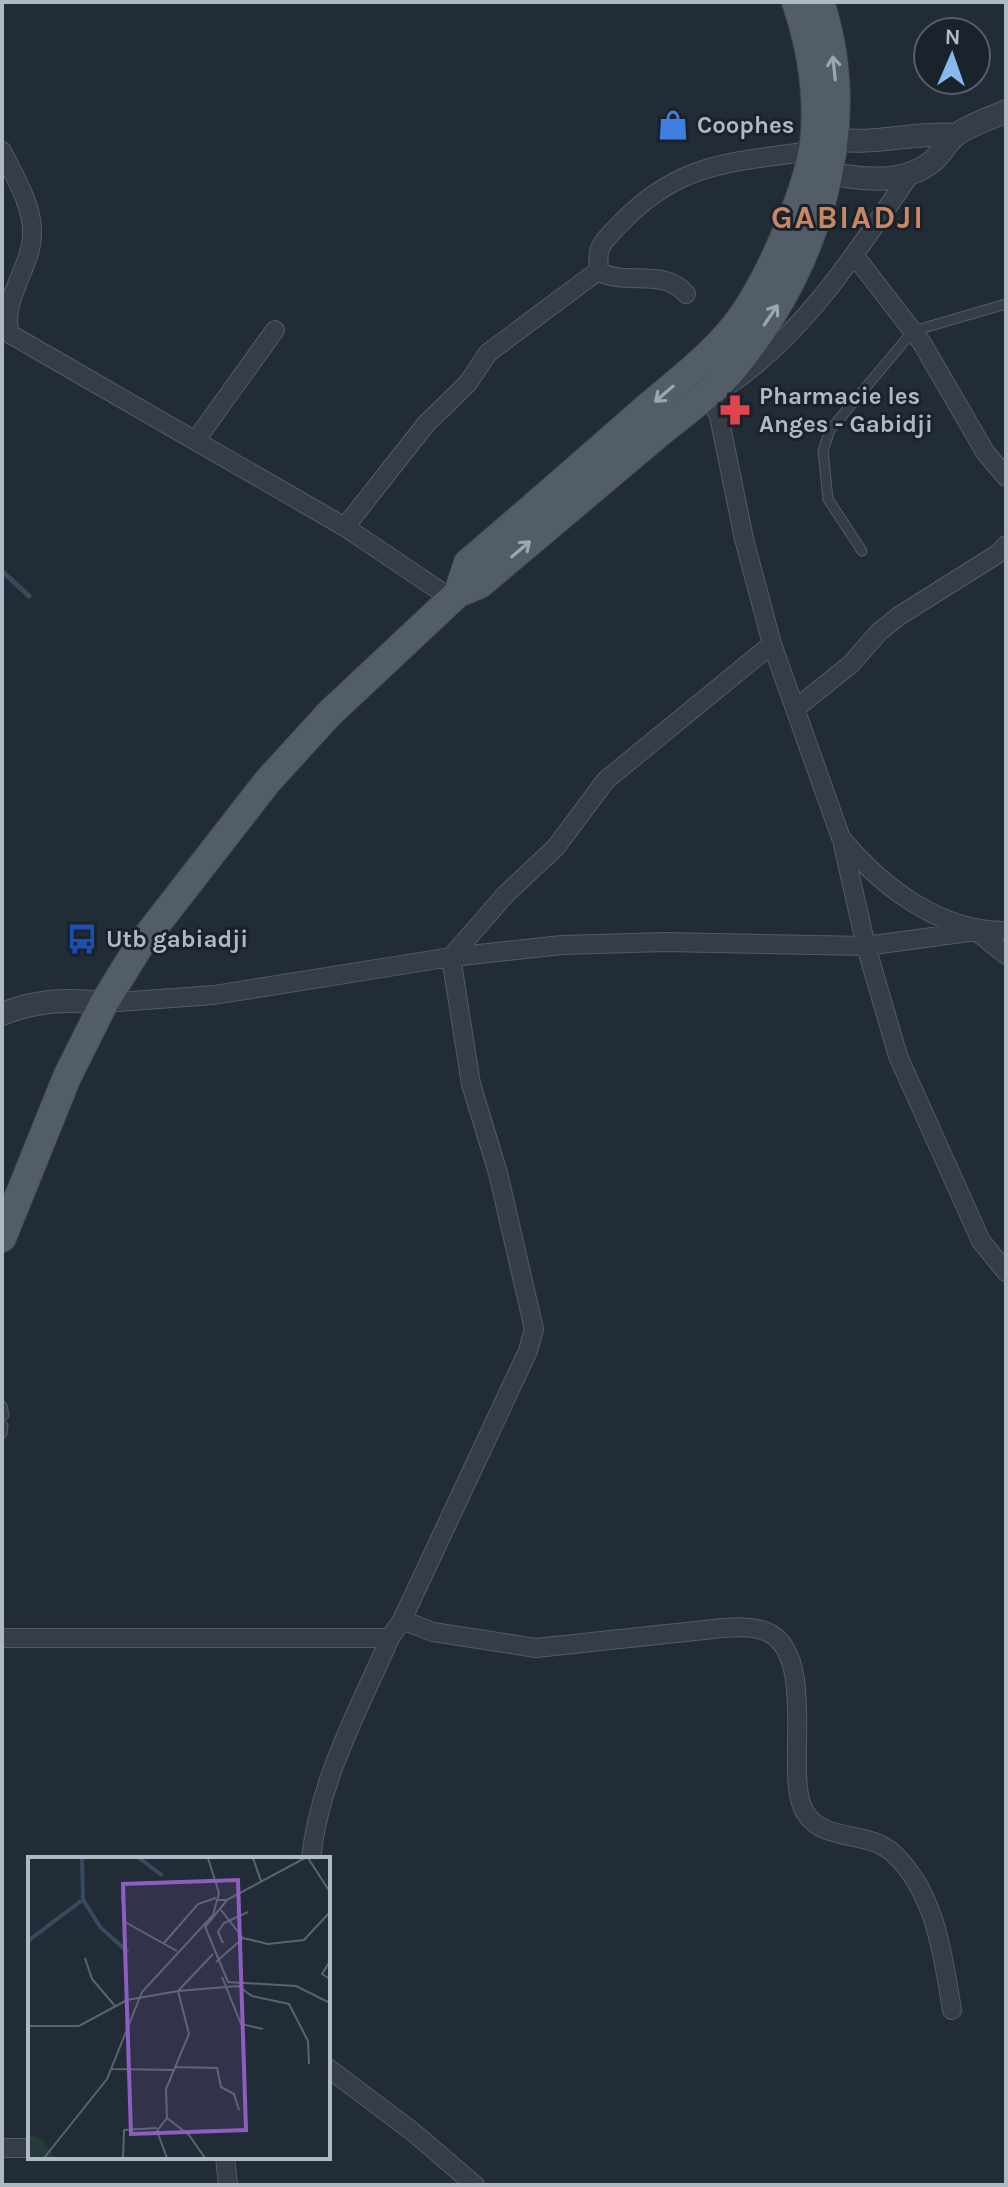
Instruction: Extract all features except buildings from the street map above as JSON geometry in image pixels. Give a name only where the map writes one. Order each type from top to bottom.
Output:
[{"type":"main road","points":[[2,1238],[67,1077],[104,1003],[138,948],[267,782],[329,714],[455,596],[480,584],[703,387],[729,373],[785,295],[818,216],[819,153],[812,67],[806,32],[796,2]]},
{"type":"main road","points":[[819,153],[837,105],[834,63],[820,2]]},
{"type":"street","points":[[819,153],[886,178],[911,173],[934,161],[955,135],[1006,111]]},
{"type":"street","points":[[598,271],[599,252],[607,238],[650,194],[685,174],[712,166],[819,153],[925,132],[955,135]]},
{"type":"street","points":[[2,151],[30,216],[32,232],[31,246],[6,301],[5,327],[10,334],[345,527],[455,596]]},
{"type":"street","points":[[911,173],[854,255],[781,346],[703,387],[727,446],[744,539],[772,644],[841,838],[866,946],[898,1056],[981,1241],[1006,1272]]},
{"type":"street","points":[[854,255],[913,331],[985,452],[1006,477]]},
{"type":"street","points":[[598,271],[620,280],[667,281],[679,285],[686,294]]},
{"type":"street","points":[[345,527],[426,424],[468,383],[488,353],[598,271]]},
{"type":"street","points":[[196,440],[275,330]]},
{"type":"street","points":[[795,709],[851,664],[879,632],[999,553],[1006,545]]},
{"type":"street","points":[[311,1857],[319,1806],[328,1778],[390,1638],[402,1620],[528,1351],[534,1329],[498,1173],[465,1056],[451,957],[497,903],[556,847],[606,780],[772,644]]},
{"type":"street","points":[[841,838],[862,863],[892,889],[927,910],[976,931],[1006,955]]},
{"type":"street","points":[[2,1014],[38,1002],[69,999],[104,1003],[214,995],[451,957],[562,945],[666,942],[866,946],[976,931],[1006,931]]},
{"type":"street","points":[[402,1620],[433,1632],[536,1648],[723,1628],[744,1627],[772,1635],[786,1653],[791,1669],[797,1704],[796,1780],[802,1807],[826,1832],[861,1837],[891,1851],[910,1873],[929,1908],[952,2010]]},
{"type":"street","points":[[2,1638],[390,1638]]},
{"type":"street","points":[[330,2070],[413,2132],[475,2185]]},
{"type":"street","points":[[2,2148],[28,2148]]},
{"type":"street","points":[[225,2159],[228,2185]]},
{"type":"lane","points":[[862,551],[828,499],[823,451],[830,430],[913,331],[1006,304]]},
{"type":"waterway","points":[[2,571],[29,596]]},
{"type":"place","name":"Coophes","points":[[673,125]]},
{"type":"place","name":"Pharmacie les Anges - Gabidji","points":[[735,410]]},
{"type":"place","name":"Utb gabiadji","points":[[82,939]]},
{"type":"district","name":"GABIADJI","points":[[848,217]]}]
